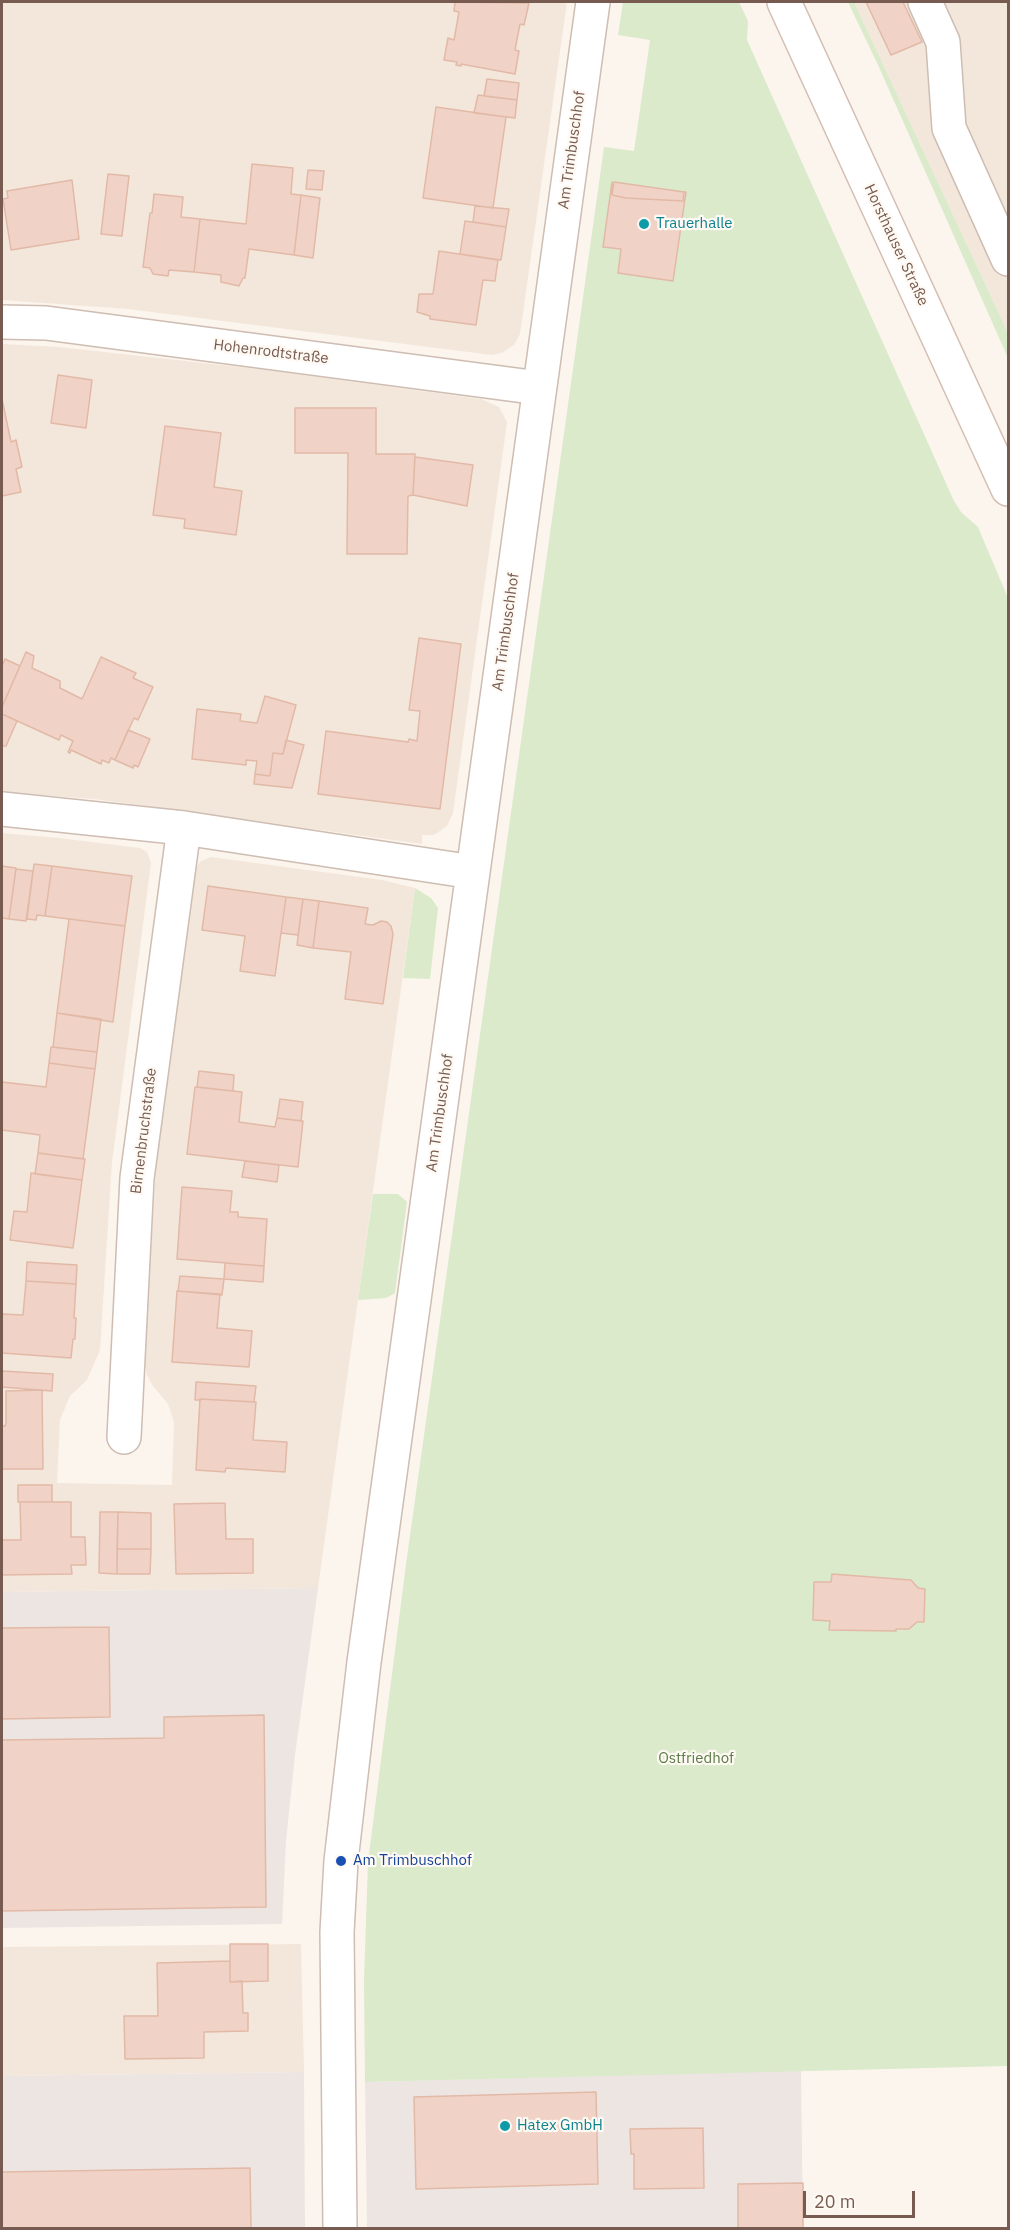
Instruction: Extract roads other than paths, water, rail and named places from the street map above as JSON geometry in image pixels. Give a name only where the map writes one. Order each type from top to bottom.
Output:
[{"type":"street","name":"Am Trimbuschhof","points":[[340,2229],[337,1932],[341,1861],[364,1662],[593,2]]},
{"type":"street","name":"Horsthauser Straße","points":[[784,2],[1008,489]]},
{"type":"street","points":[[925,2],[943,42],[949,128],[1008,259]]},
{"type":"street","name":"Hohenrodtstraße","points":[[2,322],[46,323],[539,388]]},
{"type":"street","points":[[2,809],[184,828],[473,872]]},
{"type":"street","name":"Birnenbruchstraße","points":[[124,1437],[136,1178],[184,828]]},
{"type":"place","name":"Trauerhalle","points":[[644,224]]},
{"type":"place","name":"Am Trimbuschhof","points":[[341,1861]]},
{"type":"place","name":"Hatex GmbH","points":[[505,2126]]},
{"type":"park label","name":"Ostfriedhof","points":[[696,1759]]}]
